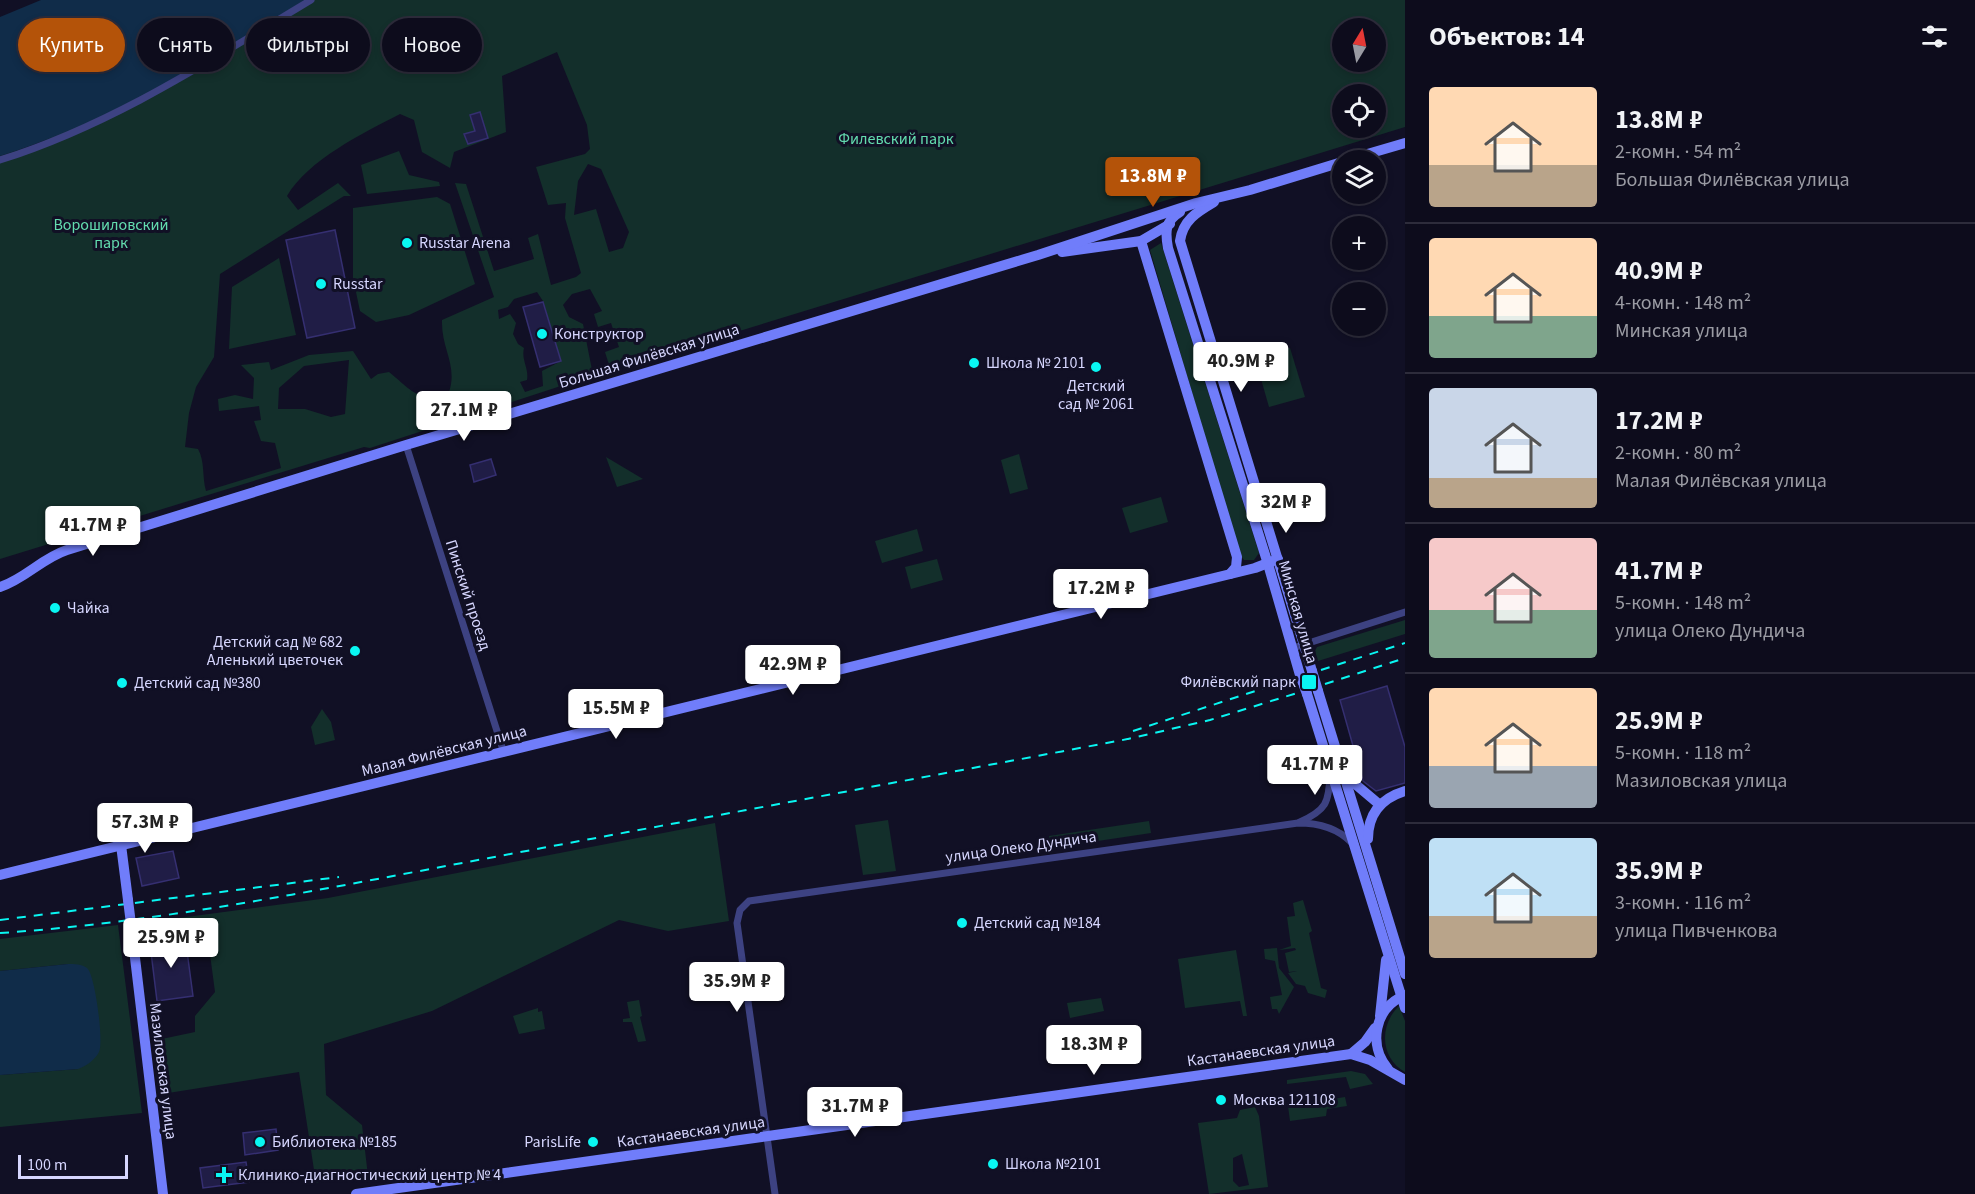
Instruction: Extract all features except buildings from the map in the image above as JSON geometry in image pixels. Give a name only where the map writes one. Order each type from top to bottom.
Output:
[{"type":"street","points":[[0,160],[43,147],[113,115],[193,71],[311,0]]},
{"type":"street","name":"Большая Филёвская улица","points":[[1380,150],[1405,142]]},
{"type":"street","name":"Большая Филёвская улица","points":[[0,587],[22,578],[63,552],[406,445],[1038,255],[1196,203],[1219,199],[1332,165]]},
{"type":"street","points":[[1180,241],[1183,228],[1192,216],[1219,199]]},
{"type":"street","points":[[1180,241],[1166,226],[1172,217],[1196,203]]},
{"type":"street","name":"Большая Филёвская улица","points":[[1038,255],[1145,238],[1166,226],[1192,216]]},
{"type":"street","name":"Большая Филёвская улица","points":[[1132,223],[1154,222],[1166,226]]},
{"type":"street","name":"Минская улица","points":[[1166,226],[1168,248],[1273,561],[1304,644],[1346,776],[1368,848],[1405,1008]]},
{"type":"street","points":[[1145,238],[1168,248]]},
{"type":"street","points":[[1145,238],[1237,558],[1236,567],[1230,574]]},
{"type":"street","name":"Минская улица","points":[[1180,241],[1273,561],[1300,675],[1353,844],[1391,945],[1405,974]]},
{"type":"street","name":"Пинский проезд","points":[[406,445],[504,753]]},
{"type":"street","name":"Малая Филёвская улица","points":[[0,875],[1230,574],[1273,561]]},
{"type":"street","points":[[1293,648],[1405,612]]},
{"type":"street","name":"улица Олеко Дундича","points":[[1298,823],[1320,812],[1326,804],[1330,768]]},
{"type":"street","points":[[1346,776],[1380,805]]},
{"type":"street","points":[[1368,848],[1370,821],[1380,805],[1389,796],[1405,791]]},
{"type":"street","name":"улица Олеко Дундича","points":[[766,1136],[737,923],[740,910],[749,901],[1298,823],[1312,823],[1334,829],[1353,844]]},
{"type":"street","name":"Мазиловская улица","points":[[121,845],[163,1194]]},
{"type":"street","points":[[1391,945],[1405,959]]},
{"type":"street","points":[[1391,945],[1378,1022],[1377,1052],[1405,1086]]},
{"type":"street","name":"Кастанаевская улица","points":[[1351,1054],[1365,1042],[1386,1009],[1403,996]]},
{"type":"street","name":"Кастанаевская улица","points":[[356,1194],[1351,1054],[1370,1060],[1397,1076]]},
{"type":"street","points":[[766,1136],[775,1194]]},
{"type":"green space","points":[[305,0],[1405,0],[1405,127],[1386,133],[1386,84],[1332,84],[1332,138],[1369,138],[573,382],[370,448],[364,447],[0,559],[0,156],[40,143],[172,72],[234,72],[234,38],[246,32],[246,72],[370,72],[370,18],[272,18]],"holes":[[[557,52],[587,125],[590,149],[585,154],[536,167],[548,205],[566,203],[565,218],[581,273],[576,277],[551,285],[538,234],[528,238],[534,259],[494,271],[466,184],[455,183],[494,297],[442,320],[442,330],[452,373],[449,392],[422,395],[410,390],[389,372],[378,374],[371,379],[353,351],[309,355],[271,370],[269,362],[241,365],[254,378],[253,399],[235,395],[218,399],[219,411],[259,406],[261,420],[254,421],[261,441],[275,443],[281,468],[206,491],[202,459],[198,449],[185,447],[189,413],[196,387],[214,357],[220,274],[344,196],[351,196],[338,183],[298,210],[287,196],[296,183],[322,159],[400,114],[414,120],[422,152],[450,168],[454,152],[506,132],[502,76]],[[588,164],[601,169],[629,232],[623,248],[609,252],[596,209],[574,215],[578,181]],[[590,289],[602,311],[594,314],[598,327],[611,323],[619,347],[605,352],[610,368],[592,370],[583,324],[569,317],[563,305],[572,294]],[[537,292],[543,301],[561,361],[542,371],[543,386],[525,392],[520,382],[527,380],[524,348],[518,344],[513,334],[516,323],[510,314],[499,319],[498,310],[508,307],[514,299]],[[349,360],[345,414],[331,417],[305,409],[278,409],[279,388],[304,366]]]},
{"type":"green space","points":[[399,151],[409,175],[439,182],[440,186],[367,194],[361,165]]},
{"type":"green space","name":"Russtar Arena","points":[[437,197],[450,204],[475,284],[409,315],[376,322],[360,311],[353,278],[353,208]]},
{"type":"green space","points":[[1161,243],[1259,553],[1254,560],[1244,560],[1240,555],[1150,250]]},
{"type":"green space","points":[[279,258],[296,335],[229,349],[232,287]]},
{"type":"green space","points":[[1290,348],[1305,397],[1269,407],[1255,358]]},
{"type":"green space","points":[[1019,454],[1028,489],[1010,494],[1001,460]]},
{"type":"green space","points":[[606,457],[643,479],[617,487]]},
{"type":"green space","points":[[1161,497],[1168,522],[1130,533],[1122,508]]},
{"type":"green space","points":[[917,529],[923,551],[882,563],[875,541]]},
{"type":"green space","points":[[937,559],[943,580],[911,589],[905,567]]},
{"type":"green space","points":[[1405,620],[1405,634],[1318,661],[1315,651],[1317,647]]},
{"type":"green space","points":[[322,709],[331,722],[335,740],[315,745],[311,727]]},
{"type":"green space","points":[[888,820],[896,871],[863,875],[855,825]]},
{"type":"green space","points":[[1149,821],[1151,833],[1051,848],[1049,836]]},
{"type":"green space","points":[[715,823],[729,921],[668,931],[619,920],[432,1011],[324,1044],[326,1095],[362,1125],[368,1176],[316,1183],[299,1072],[162,1094],[157,1040],[195,1032],[195,1016],[215,992],[206,924],[142,932],[141,923],[328,898]]},
{"type":"green space","points":[[1303,900],[1312,931],[1309,933],[1321,988],[1327,990],[1325,998],[1308,993],[1305,986],[1296,984],[1288,973],[1297,971],[1289,972],[1285,953],[1296,950],[1295,948],[1279,950],[1291,946],[1287,917],[1295,916],[1293,903]]},
{"type":"green space","points":[[118,925],[142,1113],[0,1127],[0,1075],[78,1069],[68,964],[0,971],[0,939]]},
{"type":"green space","points":[[1277,948],[1279,968],[1294,987],[1279,1014],[1277,1009],[1272,1009],[1270,997],[1282,995],[1275,961],[1265,959],[1264,949]]},
{"type":"green space","points":[[1236,950],[1247,1016],[1243,1016],[1240,1001],[1185,1008],[1178,959]]},
{"type":"green space","points":[[1101,998],[1104,1011],[1070,1018],[1067,1003]]},
{"type":"green space","points":[[639,1000],[642,1016],[640,1017],[646,1041],[638,1042],[632,1022],[623,1022],[623,1019],[630,1018],[627,1002]]},
{"type":"green space","points":[[1399,1006],[1405,1021],[1405,1072],[1391,1058],[1385,1041],[1388,1022]]},
{"type":"green space","points":[[538,1008],[538,1012],[542,1011],[545,1029],[519,1034],[513,1016]]},
{"type":"green space","points":[[1351,1071],[1365,1074],[1373,1084],[1350,1089],[1346,1077],[1287,1084],[1287,1080]]},
{"type":"green space","points":[[1345,1097],[1347,1106],[1327,1109],[1326,1116],[1290,1121],[1288,1106]]},
{"type":"green space","points":[[1255,1107],[1259,1116],[1268,1187],[1209,1194],[1198,1123],[1237,1118],[1240,1110]],"holes":[[[1242,1154],[1249,1185],[1239,1187],[1233,1181],[1233,1158]]]},
{"type":"water","points":[[41,0],[305,0],[275,18],[246,18],[246,35],[234,42],[234,18],[137,18],[137,72],[183,72],[80,126],[0,156],[0,17]]},
{"type":"water","points":[[68,964],[83,966],[90,973],[100,1023],[99,1052],[90,1062],[78,1069],[0,1075],[0,971]]},
{"type":"railway","points":[[1321,670],[1405,643]]},
{"type":"railway","points":[[1325,684],[1405,658]]},
{"type":"railway","points":[[1133,731],[1292,679]]},
{"type":"railway","points":[[0,933],[123,921],[246,903],[367,881],[1128,739],[1210,720],[1297,693]]},
{"type":"railway","points":[[0,920],[339,877]]},
{"type":"place","name":"Russtar Arena","points":[[407,243]]},
{"type":"place","name":"Russtar","points":[[321,284]]},
{"type":"place","name":"Конструктор","points":[[542,334]]},
{"type":"place","name":"Школа № 2101","points":[[974,363]]},
{"type":"place","name":"Детский сад № 2061","points":[[1096,367]]},
{"type":"place","name":"Чайка","points":[[55,608]]},
{"type":"place","name":"Детский сад № 682 Аленький цветочек","points":[[355,651]]},
{"type":"place","name":"Филёвский парк","points":[[1309,682]]},
{"type":"place","name":"Детский сад №380","points":[[122,683]]},
{"type":"place","name":"Детский сад №184","points":[[962,923]]},
{"type":"place","name":"Москва 121108","points":[[1221,1100]]},
{"type":"place","name":"Библиотека №185","points":[[260,1142]]},
{"type":"place","name":"ParisLife","points":[[593,1142]]},
{"type":"place","name":"Школа №2101","points":[[993,1164]]},
{"type":"place","name":"Клинико-диагностический центр № 4","points":[[224,1175]]},
{"type":"park label","name":"Филевский парк","points":[[896,139]]},
{"type":"park label","name":"Ворошиловский парк","points":[[111,234]]}]
